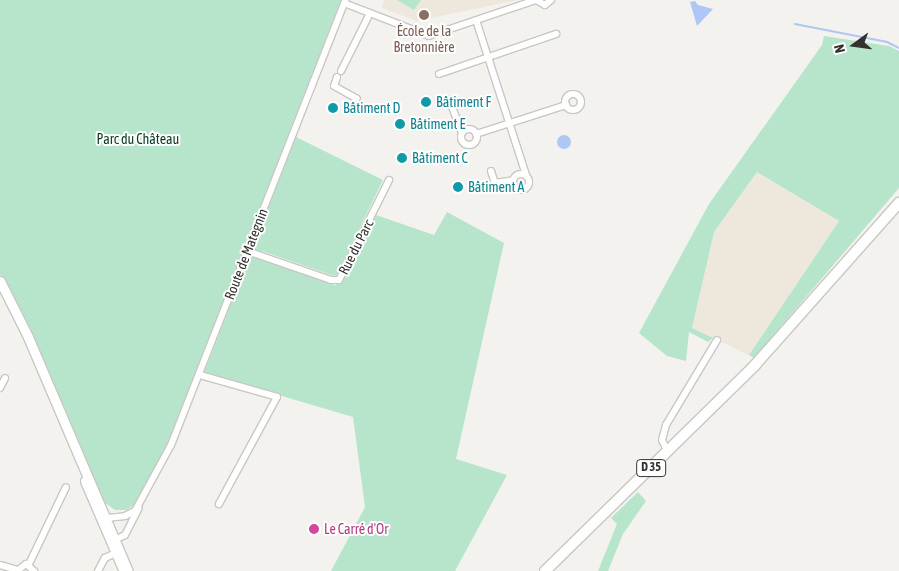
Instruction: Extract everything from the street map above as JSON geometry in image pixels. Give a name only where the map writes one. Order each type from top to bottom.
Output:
[{"type":"main road","name":"D 35","points":[[545,571],[668,452],[775,344],[899,203]]},
{"type":"main road","points":[[0,281],[37,362],[126,571]]},
{"type":"main road","points":[[0,294],[37,362]]},
{"type":"street","points":[[344,1],[430,36],[536,0],[542,5],[551,0]]},
{"type":"street","name":"Route de Mategnin","points":[[113,541],[129,529],[174,438],[344,1]]},
{"type":"street","points":[[341,71],[370,13]]},
{"type":"street","points":[[476,20],[511,123],[526,175],[530,182],[526,189],[515,188],[513,180]]},
{"type":"street","points":[[439,74],[556,34]]},
{"type":"street","points":[[337,77],[334,86],[357,99]]},
{"type":"street","points":[[449,99],[462,133],[461,139],[468,145],[474,143],[476,134]]},
{"type":"street","points":[[462,133],[468,129],[476,134],[566,105]]},
{"type":"street","points":[[491,171],[495,183],[513,180],[517,175],[526,175]]},
{"type":"street","name":"Rue du Parc","points":[[247,251],[331,280],[339,280],[389,180]]},
{"type":"street","points":[[668,452],[662,440],[666,425],[717,340]]},
{"type":"street","points":[[200,375],[277,398],[219,504]]},
{"type":"street","points":[[0,388],[5,378]]},
{"type":"street","points":[[29,564],[66,487]]},
{"type":"street","points":[[105,521],[128,515],[140,504]]},
{"type":"street","points":[[98,571],[105,558],[117,552]]},
{"type":"street","points":[[0,565],[17,571],[23,564],[29,564]]},
{"type":"street","points":[[29,564],[34,571]]},
{"type":"shaded area","name":"École de la Bretonnière","points":[[384,0],[517,0],[417,21],[382,8]]},
{"type":"shaded area","points":[[757,172],[839,221],[749,355],[692,328],[714,232]]},
{"type":"green space","name":"Parc du Château","points":[[0,0],[341,0],[170,437],[139,501],[127,510],[115,510],[105,503],[0,275]]},
{"type":"green space","points":[[397,0],[421,0],[414,10]]},
{"type":"green space","points":[[824,36],[889,46],[899,51],[899,188],[754,358],[749,355],[839,221],[757,172],[714,232],[692,328],[713,338],[708,342],[689,332],[686,361],[667,356],[639,333],[709,204],[822,45]]},
{"type":"green space","points":[[296,137],[383,180],[337,275],[334,276],[262,251],[259,259],[335,285],[343,281],[376,215],[434,235],[447,212],[504,243],[456,459],[507,475],[455,571],[331,571],[365,507],[353,417],[204,373]]},
{"type":"green space","points":[[638,492],[646,501],[623,534],[608,571],[598,571],[617,524],[611,518]]},
{"type":"water","points":[[695,1],[698,5],[713,9],[697,26],[690,2]]},
{"type":"water","points":[[564,135],[569,137],[571,142],[569,147],[564,149],[559,147],[557,142],[559,137]]},
{"type":"waterway","points":[[795,24],[887,42],[899,48]]},
{"type":"place","name":"École de la Bretonnière","points":[[424,15]]},
{"type":"place","name":"Bâtiment F","points":[[426,102]]},
{"type":"place","name":"Bâtiment D","points":[[333,108]]},
{"type":"place","name":"Bâtiment E","points":[[400,124]]},
{"type":"place","name":"Bâtiment C","points":[[402,158]]},
{"type":"place","name":"Bâtiment A","points":[[458,187]]},
{"type":"place","name":"Le Carré d'Or","points":[[314,529]]}]
